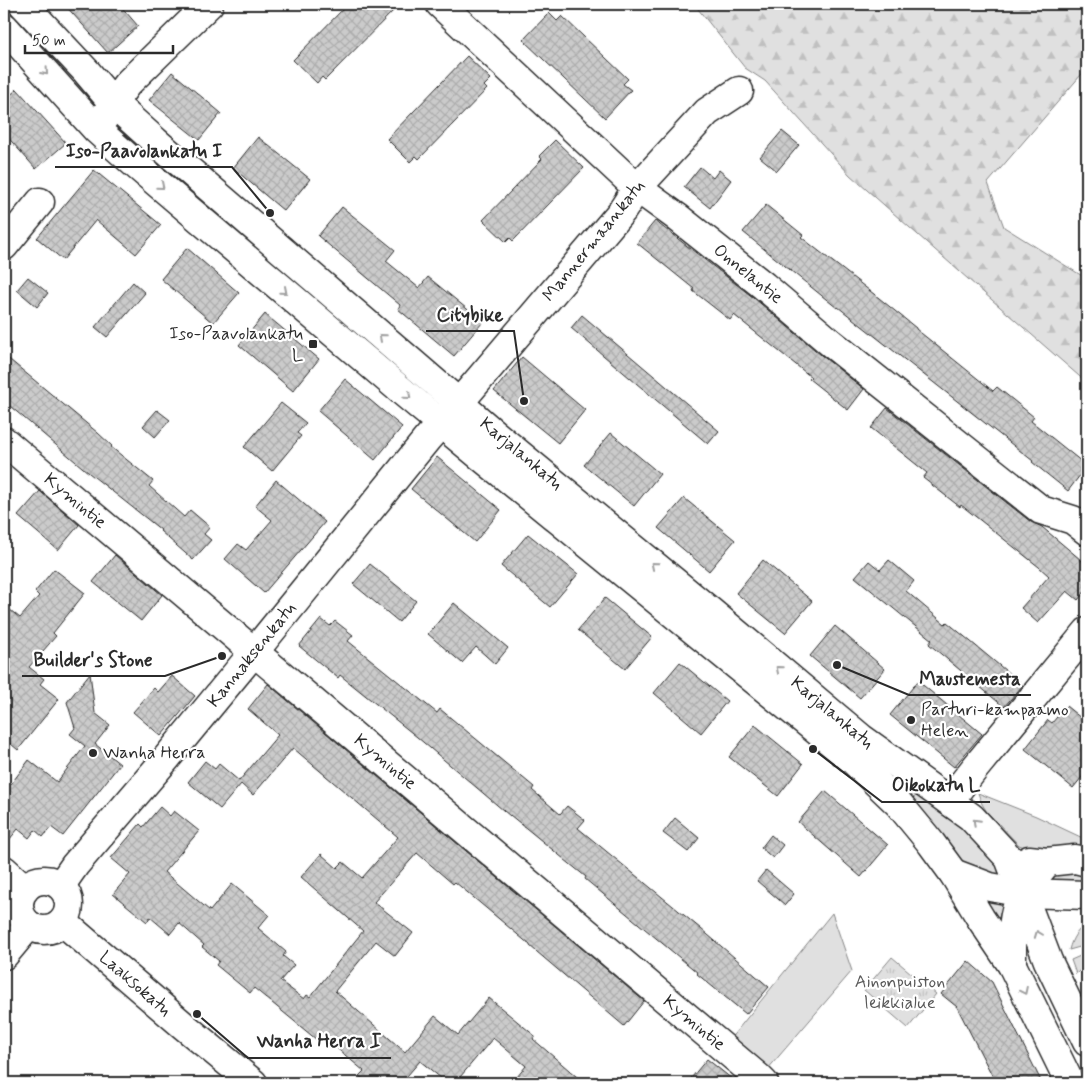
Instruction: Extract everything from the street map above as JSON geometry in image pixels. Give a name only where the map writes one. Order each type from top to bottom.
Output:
[{"type":"street","name":"Karjalankatu","points":[[23,4],[86,71],[113,103],[459,403],[871,746],[971,817],[1009,858],[1048,961],[1087,1042]]},
{"type":"street","points":[[97,130],[127,84],[208,4]]},
{"type":"street","name":"Onnelantie","points":[[440,4],[637,188],[678,217],[1041,510],[1080,526]]},
{"type":"street","name":"Karjalankatu","points":[[4,27],[97,130],[135,164],[441,424],[854,761],[898,803],[931,842],[953,873],[1012,965],[1070,1083]]},
{"type":"street","name":"Mannermaankatu","points":[[441,424],[622,211],[637,188],[706,112],[739,91]]},
{"type":"street","points":[[4,246],[40,202]]},
{"type":"street","name":"Kannaksenkatu","points":[[60,885],[441,424]]},
{"type":"street","name":"Kymintie","points":[[4,442],[764,1083]]},
{"type":"street","points":[[949,801],[1087,632]]},
{"type":"street","points":[[1009,858],[1047,862],[1075,859],[1087,862]]},
{"type":"street","points":[[1012,965],[1012,932],[1016,913],[1023,893],[1047,862]]},
{"type":"street","points":[[4,870],[24,889]]},
{"type":"street","points":[[953,873],[990,887],[1023,893],[1087,895]]},
{"type":"street","points":[[48,879],[60,885],[68,896],[70,910],[63,922],[53,929],[41,930],[29,925],[21,914],[19,901],[24,889],[35,881],[48,879]]},
{"type":"street","name":"Laaksokatu","points":[[63,922],[184,1026],[254,1083]]},
{"type":"street","points":[[4,955],[29,925]]},
{"type":"green space","points":[[694,4],[1087,4],[1087,68],[988,183],[1004,227],[1087,279],[1087,383],[850,175],[765,81],[745,68]]},
{"type":"green space","points":[[919,792],[935,803],[986,849],[1004,877],[1002,879],[965,864],[951,851],[912,800]]},
{"type":"green space","points":[[978,793],[1036,816],[1087,840],[1087,846],[1035,851],[1019,845],[987,812]]},
{"type":"green space","points":[[1087,871],[1087,885],[1039,884],[1058,872]]},
{"type":"green space","points":[[973,889],[1010,899],[1005,938]]},
{"type":"green space","points":[[832,913],[852,971],[767,1070],[730,1039]]},
{"type":"green space","points":[[1087,924],[1087,945],[1069,950],[1075,935]]},
{"type":"green space","points":[[1087,953],[1087,963],[1076,974],[1071,960]]},
{"type":"green space","name":"Ainonpuiston leikkialue","points":[[892,957],[936,994],[908,1028],[864,990]]},
{"type":"building","points":[[64,4],[119,4],[138,26],[108,53]]},
{"type":"building","points":[[348,4],[400,4],[325,80],[322,77],[317,83],[293,60]]},
{"type":"building","points":[[549,13],[557,21],[562,16],[628,79],[623,84],[631,90],[605,118],[523,40]]},
{"type":"building","points":[[467,56],[491,79],[484,86],[487,89],[419,159],[416,156],[410,162],[387,139]]},
{"type":"building","points":[[172,72],[221,113],[199,140],[149,100]]},
{"type":"building","points":[[17,89],[66,143],[36,169],[4,133],[4,101]]},
{"type":"building","points":[[782,131],[799,145],[777,171],[760,157]]},
{"type":"building","points":[[258,137],[310,179],[284,211],[233,168]]},
{"type":"building","points":[[555,140],[584,168],[513,241],[510,238],[506,242],[483,220],[542,159],[539,156]]},
{"type":"building","points":[[700,167],[713,178],[719,170],[731,180],[710,208],[684,187]]},
{"type":"building","points":[[94,170],[161,225],[136,254],[96,220],[63,260],[37,238]]},
{"type":"building","points":[[766,205],[803,235],[801,237],[993,391],[997,387],[1034,417],[1031,421],[1087,466],[1068,491],[1033,461],[743,232]]},
{"type":"building","points":[[342,207],[395,250],[386,261],[419,288],[428,277],[483,322],[454,356],[398,309],[400,305],[318,236]]},
{"type":"building","points":[[655,221],[754,298],[864,389],[848,410],[809,379],[811,377],[734,315],[730,320],[637,243]]},
{"type":"building","points":[[187,248],[239,293],[213,323],[161,279]]},
{"type":"building","points":[[28,277],[48,293],[37,307],[17,290]]},
{"type":"building","points":[[133,282],[145,293],[107,337],[95,327]]},
{"type":"building","points":[[265,314],[319,359],[293,391],[239,345]]},
{"type":"building","points":[[582,315],[719,431],[708,444],[571,328]]},
{"type":"building","points":[[4,355],[153,481],[149,486],[184,517],[190,510],[210,527],[204,534],[211,540],[193,560],[161,530],[89,473],[4,401]]},
{"type":"building","points":[[522,357],[585,410],[558,443],[494,391]]},
{"type":"building","points":[[345,379],[402,427],[375,460],[318,411]]},
{"type":"building","points":[[281,403],[306,423],[297,433],[301,436],[272,471],[244,447]]},
{"type":"building","points":[[887,408],[1031,522],[1042,527],[1087,565],[1087,589],[1078,600],[1067,591],[1038,623],[1021,608],[1049,576],[961,505],[960,507],[923,478],[927,473],[871,428]]},
{"type":"building","points":[[157,410],[170,420],[155,437],[143,426]]},
{"type":"building","points":[[611,433],[660,474],[634,506],[584,465]]},
{"type":"building","points":[[437,457],[501,510],[475,542],[411,489]]},
{"type":"building","points":[[276,480],[325,522],[264,593],[225,559],[238,544],[246,550],[272,520],[255,506]]},
{"type":"building","points":[[40,491],[79,525],[58,550],[18,516]]},
{"type":"building","points":[[684,498],[735,540],[709,571],[658,528]]},
{"type":"building","points":[[528,534],[578,574],[550,607],[501,566]]},
{"type":"building","points":[[115,555],[162,595],[141,621],[93,582]]},
{"type":"building","points":[[763,560],[812,601],[785,633],[736,593]]},
{"type":"building","points":[[889,560],[914,581],[906,591],[945,624],[947,622],[1023,685],[1004,707],[929,644],[932,640],[855,577],[869,561],[880,570]]},
{"type":"building","points":[[370,564],[416,601],[399,622],[353,584]]},
{"type":"building","points":[[54,569],[85,593],[53,633],[56,636],[29,667],[44,679],[40,684],[59,699],[18,750],[4,738],[4,605],[20,618],[39,596],[35,592]]},
{"type":"building","points":[[605,598],[652,637],[625,669],[578,630]]},
{"type":"building","points":[[454,603],[508,648],[495,664],[476,647],[462,663],[428,634]]},
{"type":"building","points":[[321,619],[330,626],[335,621],[353,635],[348,641],[437,713],[440,709],[534,787],[532,790],[560,814],[567,806],[585,820],[578,828],[769,987],[746,1014],[585,879],[586,877],[510,816],[417,737],[340,675],[338,678],[299,646]]},
{"type":"building","points":[[835,626],[885,669],[860,698],[810,656]]},
{"type":"building","points":[[680,662],[727,701],[701,733],[654,693]]},
{"type":"building","name":"Wanha Herra","points":[[90,673],[95,713],[110,725],[95,744],[120,764],[63,836],[51,827],[43,837],[35,830],[29,838],[18,829],[4,846],[4,778],[11,784],[29,760],[57,782],[85,746],[70,734],[75,728],[67,702]]},
{"type":"building","points":[[172,676],[195,696],[161,736],[133,712],[154,688],[158,692]]},
{"type":"building","points":[[918,681],[982,734],[954,767],[890,715]]},
{"type":"building","points":[[268,684],[644,1001],[624,1026],[455,882],[453,884],[417,853],[374,902],[413,933],[395,956],[376,941],[335,991],[405,1052],[435,1016],[458,1035],[489,998],[535,1036],[533,1039],[584,1083],[512,1083],[526,1066],[493,1038],[455,1083],[447,1083],[420,1061],[401,1083],[368,1083],[359,1076],[364,1071],[321,1035],[317,1040],[254,988],[250,993],[216,965],[219,961],[202,947],[204,945],[179,923],[170,934],[150,917],[147,922],[113,894],[130,874],[111,858],[140,824],[143,827],[160,807],[170,816],[174,811],[199,831],[164,872],[210,911],[232,884],[269,915],[258,928],[286,952],[283,956],[294,965],[280,981],[304,999],[307,995],[310,997],[363,931],[301,877],[321,854],[337,868],[343,862],[362,878],[398,837],[293,748],[253,795],[241,784],[220,809],[188,782],[205,761],[215,769],[219,764],[239,781],[278,735],[248,709]]},
{"type":"building","points":[[1066,706],[1087,723],[1087,771],[1073,788],[1025,749],[1048,720],[1052,723]]},
{"type":"building","points":[[755,725],[803,764],[778,796],[729,757]]},
{"type":"building","points":[[825,791],[888,845],[861,877],[798,822]]},
{"type":"building","points":[[675,818],[699,838],[688,852],[663,833]]},
{"type":"building","points":[[771,835],[783,845],[773,858],[761,848]]},
{"type":"building","points":[[766,870],[794,894],[785,905],[757,881]]},
{"type":"building","points":[[968,961],[992,982],[1042,1083],[996,1083],[957,1007],[941,994]]},
{"type":"building","points":[[707,1059],[737,1083],[687,1083]]},
{"type":"place","name":"Iso-Paavolankatu I","points":[[270,213]]},
{"type":"place","name":"Iso-Paavolankatu L","points":[[313,344]]},
{"type":"place","name":"Citybike","points":[[524,401]]},
{"type":"place","name":"Builder's Stone","points":[[222,656]]},
{"type":"place","name":"Maustemesta","points":[[837,665]]},
{"type":"place","name":"Parturi-kampaamo Helen","points":[[911,720]]},
{"type":"place","name":"Oikokatu L","points":[[813,749]]},
{"type":"place","name":"Wanha Herra","points":[[93,753]]},
{"type":"place","name":"Wanha Herra I","points":[[197,1014]]}]
